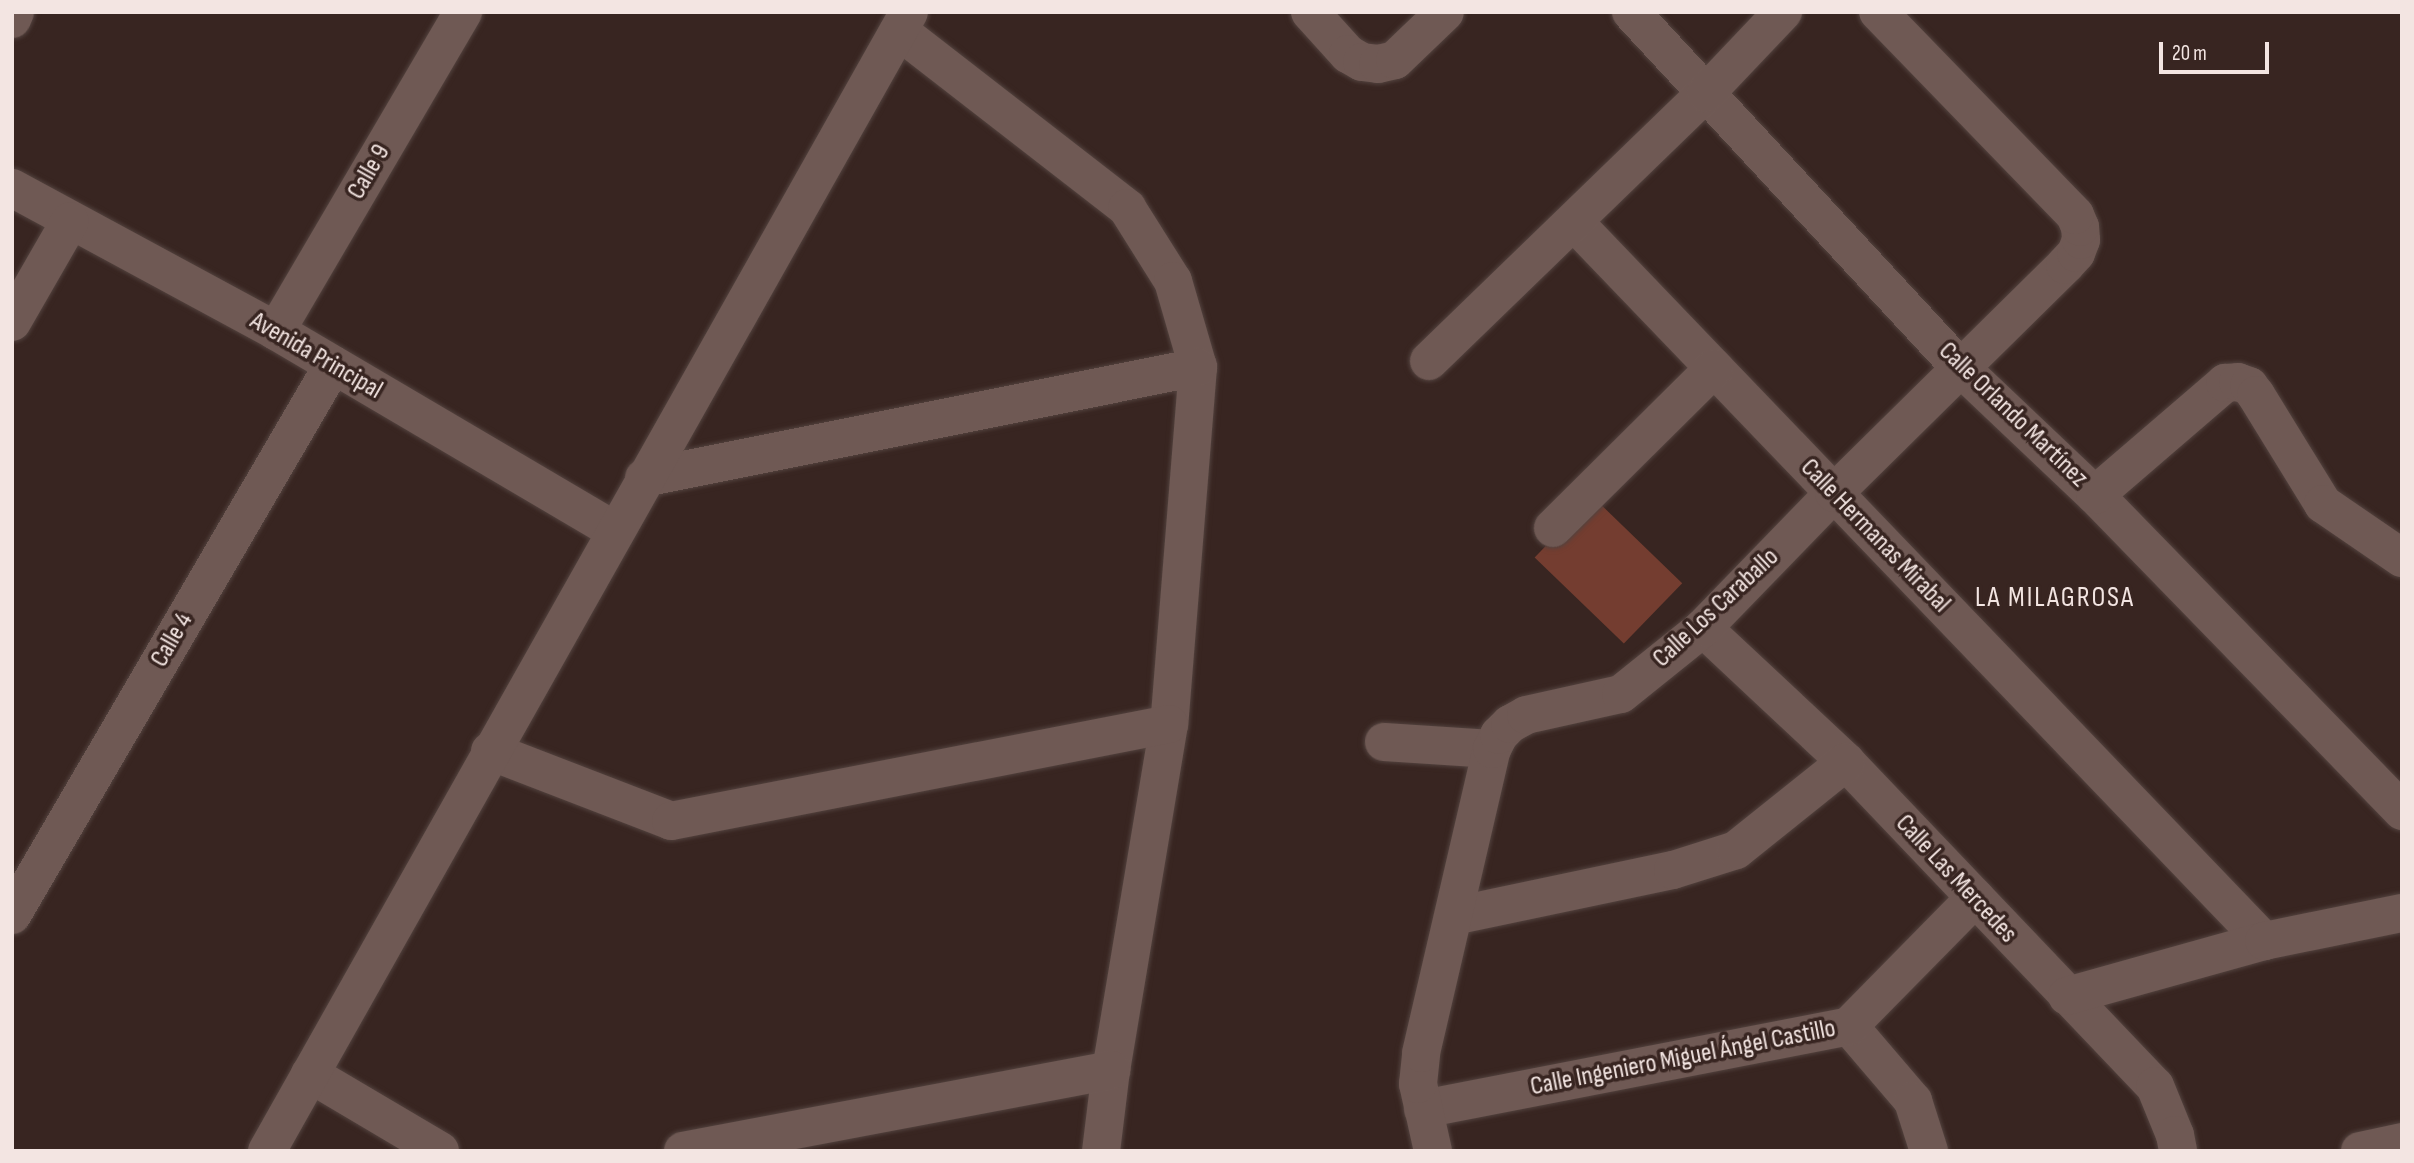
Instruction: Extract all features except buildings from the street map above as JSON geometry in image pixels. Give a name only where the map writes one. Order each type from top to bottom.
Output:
[{"type":"street","points":[[12,19],[15,12]]},
{"type":"street","name":"Calle 9","points":[[276,331],[463,12]]},
{"type":"street","points":[[1310,12],[1348,54],[1362,62],[1378,64],[1395,60],[1446,12]]},
{"type":"street","name":"Calle Orlando Martínez","points":[[1631,12],[1962,369],[2095,495],[2400,807]]},
{"type":"street","points":[[1429,361],[1706,93],[1783,12]]},
{"type":"street","name":"Calle Los Caraballo","points":[[1433,1151],[1418,1084],[1421,1053],[1492,749],[1510,724],[1526,715],[1620,694],[1703,628],[1834,493],[2065,265],[2081,240],[2075,215],[1878,12]]},
{"type":"street","points":[[267,1151],[644,478],[904,22],[1127,208],[1172,281],[1198,368],[1169,724],[1111,1070],[1101,1151]]},
{"type":"street","name":"Avenida Principal","points":[[12,188],[276,331],[615,531]]},
{"type":"street","points":[[12,322],[69,221]]},
{"type":"street","name":"Calle Hermanas Mirabal","points":[[1574,222],[2264,941]]},
{"type":"street","name":"Calle 4","points":[[12,915],[332,365]]},
{"type":"street","points":[[644,478],[1198,368]]},
{"type":"street","points":[[1553,528],[1714,368]]},
{"type":"street","points":[[2095,495],[2225,383],[2238,382],[2249,386],[2256,396],[2323,504],[2402,558]]},
{"type":"street","name":"Calle Las Mercedes","points":[[1703,628],[1846,762],[2155,1087],[2175,1135],[2178,1151]]},
{"type":"street","points":[[490,751],[671,821],[1169,724]]},
{"type":"street","points":[[1384,741],[1492,749]]},
{"type":"street","points":[[1454,916],[1673,870],[1735,850],[1846,762]]},
{"type":"street","name":"Calle Ingeniero Miguel Ángel Castillo","points":[[1423,1109],[1849,1026],[1975,898]]},
{"type":"street","points":[[2067,996],[2264,941],[2402,913]]},
{"type":"street","points":[[1849,1026],[1913,1101],[1929,1151]]},
{"type":"street","points":[[683,1151],[1111,1070]]},
{"type":"street","points":[[310,1074],[440,1151]]},
{"type":"street","points":[[2360,1151],[2402,1142]]},
{"type":"shaded area","points":[[1593,497],[1682,583],[1624,644],[1535,557]]},
{"type":"district","name":"LA MILAGROSA","points":[[2055,598]]}]
